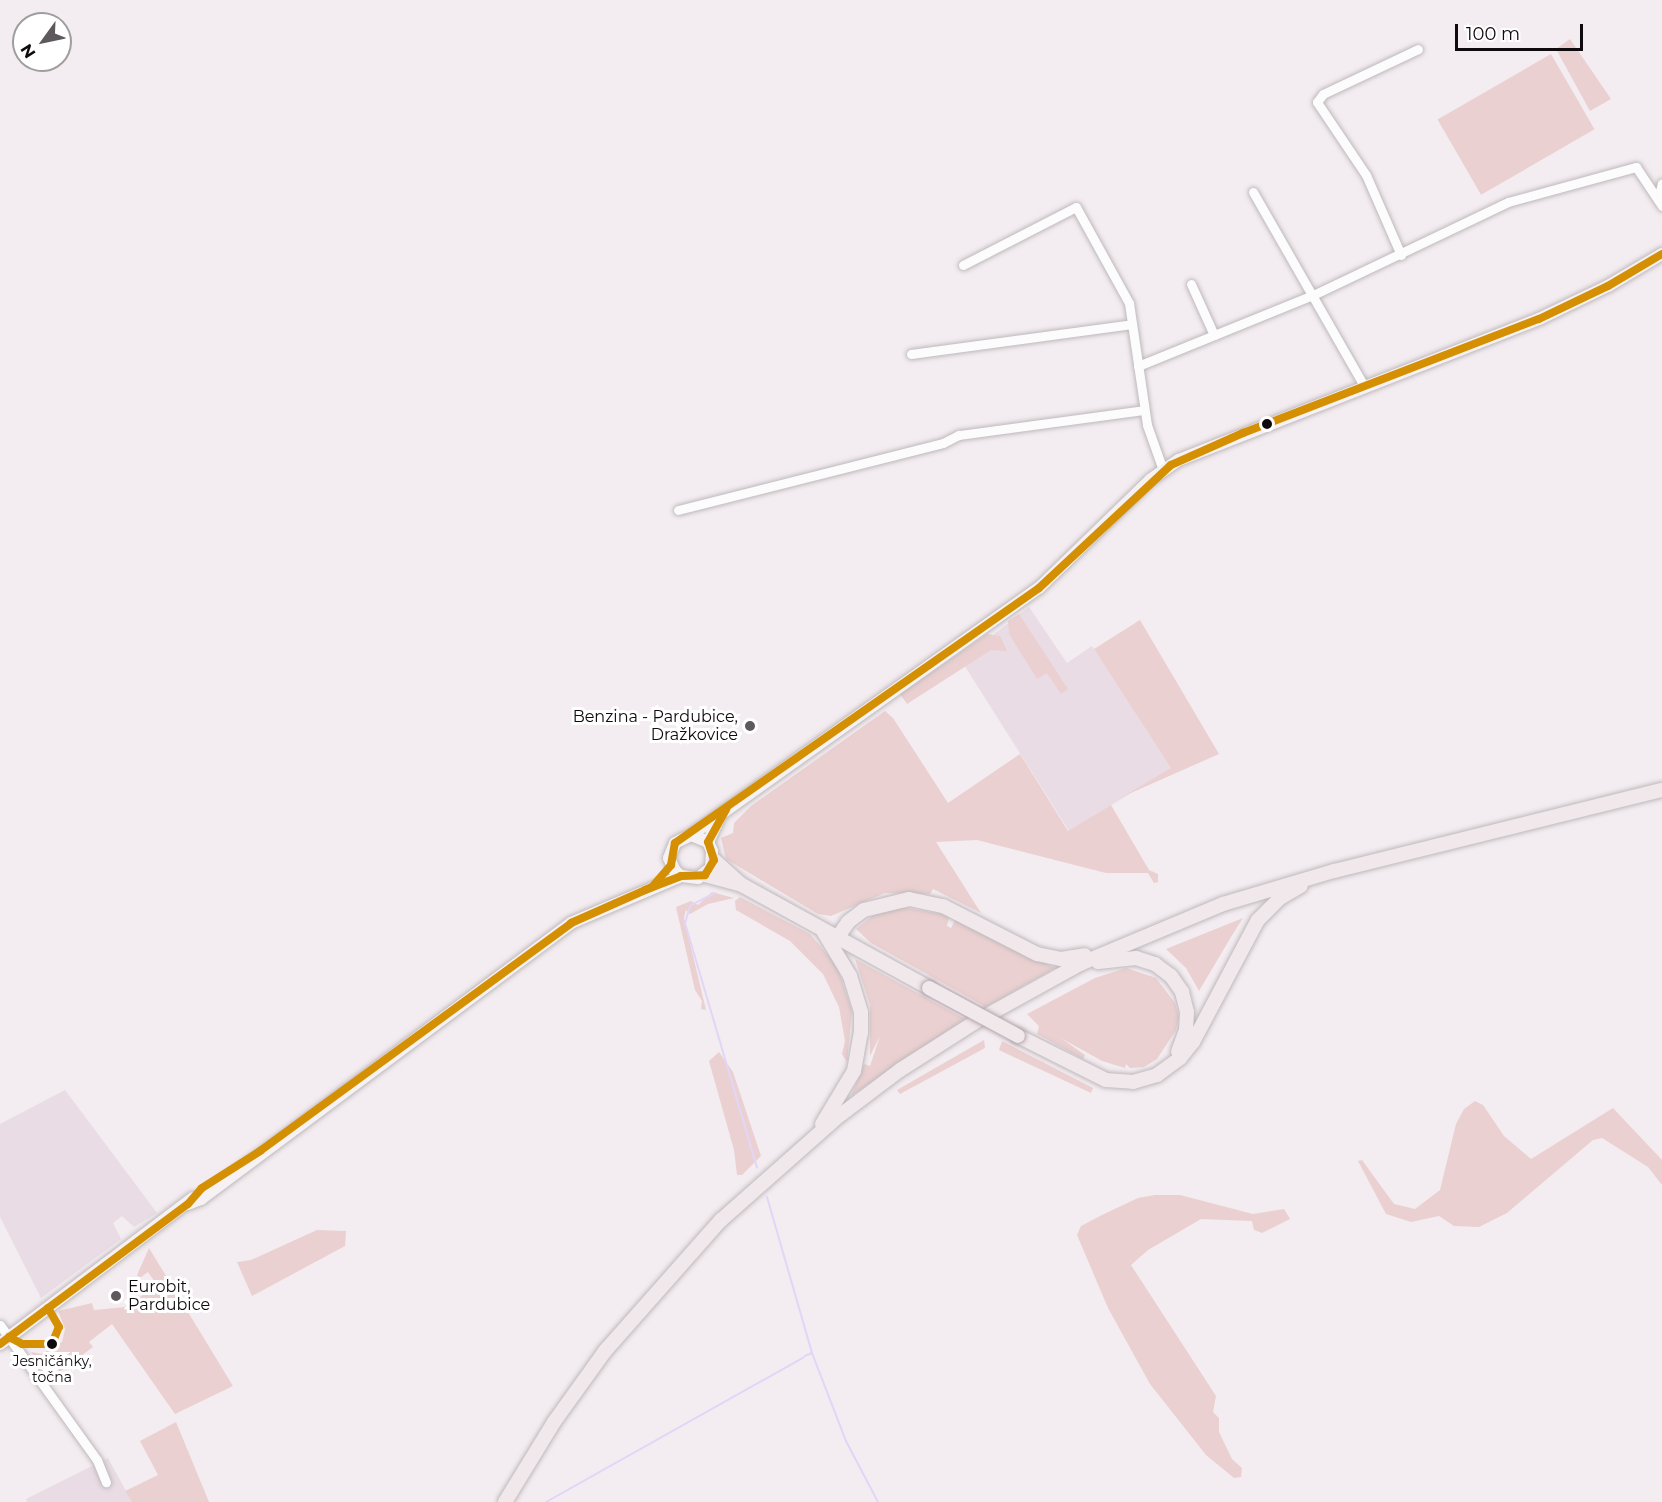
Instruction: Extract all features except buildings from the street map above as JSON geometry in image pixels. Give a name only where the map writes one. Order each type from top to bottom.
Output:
[{"type":"main road","points":[[652,887],[671,865],[675,843],[691,836],[1040,588],[1164,470],[1198,451],[1539,319],[1591,295],[1662,254]]},
{"type":"main road","points":[[505,1502],[554,1422],[640,1307],[721,1220],[817,1133],[924,1054],[1062,973],[1125,943],[1223,904],[1334,871],[1662,790]]},
{"type":"main road","points":[[721,813],[708,842],[714,860],[742,885],[1018,1036],[1106,1080],[1139,1082],[1164,1070],[1193,1042],[1263,914],[1291,891],[1334,871]]},
{"type":"main road","points":[[691,836],[708,842]]},
{"type":"main road","points":[[705,875],[714,860]]},
{"type":"main road","points":[[671,865],[681,876]]},
{"type":"main road","points":[[4,1340],[188,1204],[201,1199],[260,1152],[572,923],[681,876],[705,875],[742,885]]},
{"type":"main road","points":[[837,938],[848,922],[864,910],[909,899],[944,906],[1045,956],[1074,958],[1125,943]]},
{"type":"main road","points":[[817,1133],[854,1071],[861,1033],[861,1012],[850,976],[822,929]]},
{"type":"main road","points":[[1062,973],[1109,959],[1131,958],[1148,961],[1166,972],[1182,992],[1188,1017],[1182,1044],[1164,1070]]},
{"type":"main road","points":[[188,1204],[198,1191],[223,1173],[260,1152]]},
{"type":"street","points":[[1401,255],[1366,175],[1317,102],[1323,94],[1419,49]]},
{"type":"street","points":[[1138,366],[1401,255],[1501,204],[1636,167],[1650,194],[1660,203]]},
{"type":"street","points":[[1660,203],[1662,183]]},
{"type":"street","points":[[1252,192],[1313,294],[1364,386]]},
{"type":"street","points":[[963,265],[1076,207],[1129,303],[1144,410],[1164,470]]},
{"type":"street","points":[[1191,284],[1214,335]]},
{"type":"street","points":[[911,354],[1132,324]]},
{"type":"street","points":[[678,510],[943,443],[959,435],[1144,410]]},
{"type":"street","points":[[0,1325],[4,1340],[97,1460],[106,1482]]},
{"type":"shaded area","points":[[1570,39],[1611,99],[1590,111],[1556,49]]},
{"type":"shaded area","points":[[1551,54],[1594,129],[1481,195],[1438,120]]},
{"type":"shaded area","points":[[1029,607],[1067,663],[1092,646],[1172,768],[1069,831],[961,660]]},
{"type":"shaded area","points":[[1019,614],[1068,689],[1061,694],[1047,673],[1037,679],[1009,634],[1008,621]]},
{"type":"shaded area","points":[[1140,620],[1219,754],[1124,796],[1171,768],[1094,649]]},
{"type":"shaded area","points":[[987,634],[1000,636],[1007,651],[991,650],[907,704],[900,694]]},
{"type":"shaded area","points":[[885,711],[893,718],[948,803],[1020,754],[1068,831],[1111,805],[1149,870],[1158,874],[1158,882],[1154,883],[1148,873],[1106,873],[977,840],[936,842],[981,913],[933,889],[930,894],[885,893],[831,916],[818,914],[726,859],[721,838],[733,833],[734,823],[751,806]]},
{"type":"shaded area","points":[[712,892],[734,898],[708,904],[690,914],[686,910],[684,918],[706,1010],[701,1009],[702,1001],[695,990],[676,907],[691,901],[698,905]]},
{"type":"shaded area","points":[[740,897],[810,934],[837,966],[852,1011],[847,1062],[842,1054],[845,1041],[839,1007],[823,974],[790,941],[736,910],[735,901]]},
{"type":"shaded area","points":[[901,907],[942,914],[949,917],[947,926],[951,928],[955,920],[1055,968],[986,1007],[871,943],[856,929],[875,914]]},
{"type":"shaded area","points":[[1243,918],[1199,991],[1186,968],[1166,949]]},
{"type":"shaded area","points":[[855,959],[965,1019],[851,1096],[864,1064],[870,1066],[880,1036],[870,1056],[870,1005]]},
{"type":"shaded area","points":[[1126,968],[1156,978],[1175,1003],[1179,1017],[1176,1030],[1157,1059],[1144,1067],[1130,1068],[1126,1064],[1125,1068],[1102,1061],[1061,1038],[1085,1055],[1083,1059],[1037,1034],[1039,1026],[1027,1014],[1095,978]]},
{"type":"shaded area","points":[[984,1040],[985,1048],[900,1094],[897,1090]]},
{"type":"shaded area","points":[[1002,1041],[1093,1088],[1091,1093],[999,1050]]},
{"type":"shaded area","points":[[719,1052],[733,1072],[761,1156],[742,1175],[737,1175],[734,1150],[709,1061]]},
{"type":"shaded area","points":[[65,1090],[157,1213],[134,1227],[122,1216],[113,1223],[121,1239],[41,1298],[0,1217],[0,1124]]},
{"type":"shaded area","points":[[1475,1101],[1483,1105],[1504,1136],[1531,1159],[1613,1108],[1662,1160],[1662,1185],[1648,1167],[1602,1138],[1593,1140],[1507,1213],[1479,1227],[1454,1226],[1439,1216],[1411,1222],[1386,1214],[1358,1161],[1362,1160],[1394,1204],[1415,1209],[1440,1190],[1456,1124],[1464,1109]]},
{"type":"shaded area","points":[[1180,1195],[1253,1214],[1284,1209],[1290,1219],[1262,1233],[1254,1230],[1252,1221],[1201,1219],[1148,1250],[1131,1265],[1216,1396],[1213,1412],[1219,1418],[1219,1432],[1232,1459],[1242,1468],[1241,1477],[1234,1478],[1206,1455],[1150,1384],[1108,1308],[1077,1235],[1081,1226],[1102,1215],[1138,1198]]},
{"type":"shaded area","points":[[317,1230],[346,1231],[345,1246],[252,1296],[237,1262],[251,1260]]},
{"type":"shaded area","points":[[149,1248],[233,1386],[175,1414],[112,1324],[89,1342],[93,1347],[50,1379],[31,1352],[42,1354],[62,1342],[65,1329],[58,1311],[92,1303],[94,1310],[126,1307],[157,1285],[148,1272],[140,1278],[137,1275]]},
{"type":"shaded area","points":[[176,1422],[209,1502],[132,1502],[125,1491],[158,1475],[140,1441]]},
{"type":"shaded area","points":[[108,1458],[132,1502],[27,1502],[26,1499]]},
{"type":"waterway","points":[[715,893],[690,906],[685,923],[757,1168]]},
{"type":"waterway","points":[[767,1197],[812,1353],[805,1356]]},
{"type":"waterway","points":[[812,1353],[846,1441],[878,1502]]},
{"type":"waterway","points":[[546,1502],[803,1358]]},
{"type":"transit line","points":[[0,1344],[188,1204],[202,1188],[260,1151],[571,923],[652,887],[671,865],[675,843],[1039,588],[1171,465],[1243,433],[1539,319],[1608,286],[1662,254]]},
{"type":"transit line","points":[[645,890],[681,876],[705,875],[714,860],[708,842],[726,809]]},
{"type":"transit line","points":[[9,1337],[22,1344],[52,1344],[59,1327],[48,1308]]},
{"type":"place","name":"Benzina - Pardubice, Dražkovice","points":[[750,726]]},
{"type":"place","name":"Eurobit, Pardubice","points":[[116,1296]]},
{"type":"place","name":"Jesničánky, točna","points":[[52,1344]]}]
